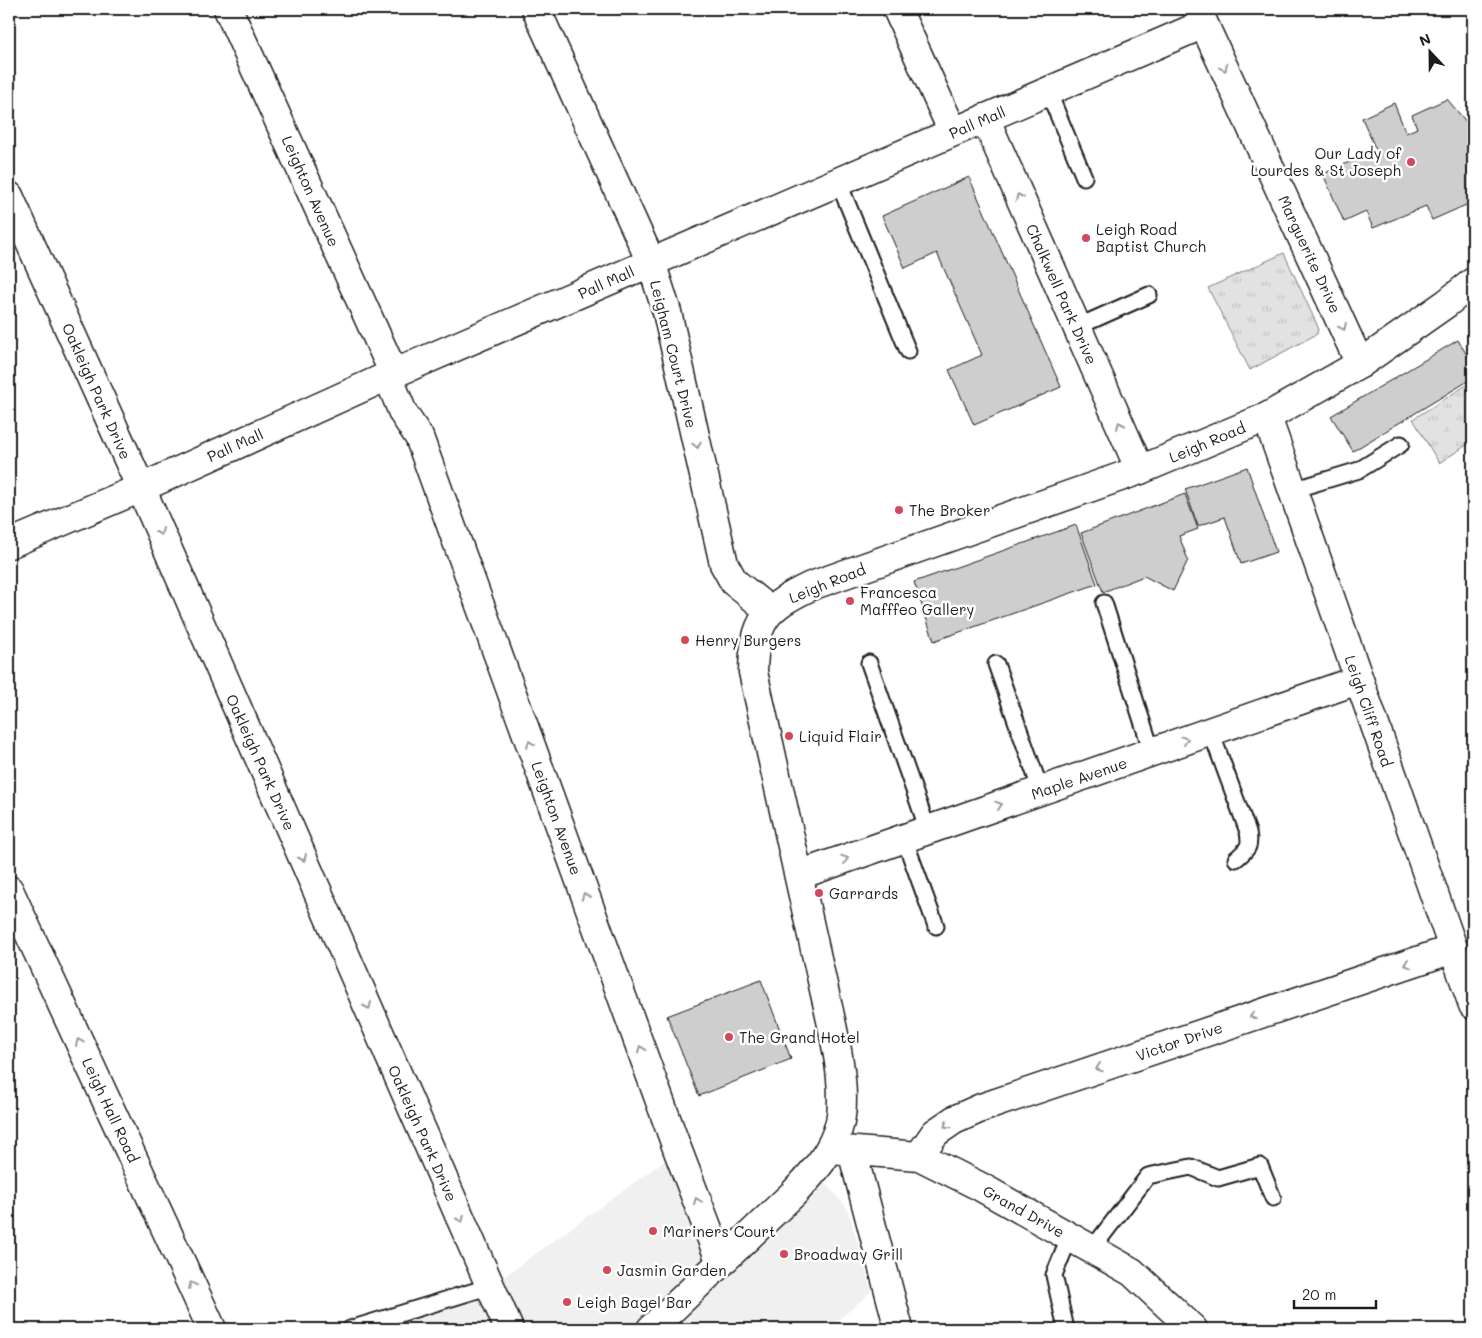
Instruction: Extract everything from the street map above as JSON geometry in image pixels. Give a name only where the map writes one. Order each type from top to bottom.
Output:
[{"type":"street","name":"Leighton Avenue","points":[[228,9],[391,375],[403,413],[419,437],[671,1132],[721,1264]]},
{"type":"street","name":"Leigham Court Drive","points":[[536,9],[651,262],[667,312],[724,564],[734,582],[770,611]]},
{"type":"street","points":[[897,9],[953,132]]},
{"type":"street","name":"Pall Mall","points":[[9,544],[141,488],[391,375],[1048,91],[1201,16]]},
{"type":"street","name":"Marguerite Drive","points":[[1201,16],[1360,364]]},
{"type":"street","name":"Chalkwell Park Drive","points":[[985,118],[1140,470]]},
{"type":"street","name":"Oakleigh Park Drive","points":[[9,196],[141,488],[509,1329]]},
{"type":"street","name":"Leigh Road","points":[[651,1329],[721,1264],[814,1172],[841,1150],[842,1082],[799,875],[753,672],[753,647],[759,629],[770,611],[787,598],[811,586],[1140,470],[1267,417],[1360,364],[1447,303],[1473,282]]},
{"type":"street","name":"Leigh Cliff Road","points":[[1267,417],[1473,1005]]},
{"type":"street","name":"Maple Avenue","points":[[799,875],[1358,680]]},
{"type":"street","name":"Leigh Hall Road","points":[[9,890],[212,1329]]},
{"type":"street","name":"Victor Drive","points":[[919,1156],[934,1133],[954,1120],[981,1108],[1453,949]]},
{"type":"street","points":[[841,1150],[899,1329]]},
{"type":"street","name":"Grand Drive","points":[[841,1150],[919,1156],[981,1187],[1132,1272],[1193,1329]]},
{"type":"lane","points":[[1048,91],[1084,177]]},
{"type":"lane","points":[[838,181],[908,351]]},
{"type":"lane","points":[[1077,327],[1149,295]]},
{"type":"lane","points":[[1293,490],[1358,470],[1401,444]]},
{"type":"lane","points":[[1104,603],[1152,752]]},
{"type":"lane","points":[[869,663],[916,834],[936,926]]},
{"type":"lane","points":[[996,664],[1041,791]]},
{"type":"lane","points":[[1211,732],[1248,832],[1250,843],[1248,849],[1236,859]]},
{"type":"lane","points":[[1066,1329],[1054,1275],[1081,1243],[1148,1176],[1191,1167],[1218,1178],[1260,1166],[1273,1198]]},
{"type":"lane","points":[[350,1329],[491,1286]]},
{"type":"shaded area","points":[[678,1151],[721,1263],[815,1171],[847,1208],[872,1291],[828,1329],[350,1329],[491,1286]]},
{"type":"green space","points":[[1284,253],[1318,327],[1317,334],[1250,370],[1208,288]]},
{"type":"green space","points":[[1473,381],[1473,441],[1439,463],[1413,419]]},
{"type":"building","name":"Our Lady of Lourdes & St Joseph","points":[[1447,99],[1473,130],[1473,202],[1432,220],[1426,206],[1373,228],[1366,212],[1344,222],[1323,174],[1376,150],[1362,118],[1394,103],[1406,133],[1417,128],[1412,115]]},
{"type":"building","points":[[969,177],[1061,387],[974,425],[949,370],[982,355],[937,253],[905,268],[882,216]]},
{"type":"building","points":[[1458,340],[1473,365],[1473,378],[1353,451],[1331,416]]},
{"type":"building","points":[[1247,467],[1276,552],[1241,564],[1225,517],[1198,526],[1185,489]]},
{"type":"building","points":[[1185,494],[1198,529],[1179,536],[1188,560],[1173,591],[1144,576],[1103,592],[1081,533]]},
{"type":"building","points":[[1076,525],[1097,584],[934,641],[914,582]]},
{"type":"building","name":"The Grand Hotel","points":[[761,980],[791,1059],[699,1096],[667,1016]]},
{"type":"place","name":"Our Lady of Lourdes & St Joseph","points":[[1411,162]]},
{"type":"place","name":"Leigh Road Baptist Church","points":[[1086,238]]},
{"type":"place","name":"The Broker","points":[[899,510]]},
{"type":"place","name":"Francesca Mafffeo Gallery","points":[[850,601]]},
{"type":"place","name":"Henry Burgers","points":[[685,640]]},
{"type":"place","name":"Liquid Flair","points":[[789,736]]},
{"type":"place","name":"Garrards","points":[[819,893]]},
{"type":"place","name":"The Grand Hotel","points":[[729,1037]]},
{"type":"place","name":"Mariners Court","points":[[653,1231]]},
{"type":"place","name":"Broadway Grill","points":[[784,1254]]},
{"type":"place","name":"Jasmin Garden","points":[[607,1270]]},
{"type":"place","name":"Leigh Bagel Bar","points":[[567,1302]]}]
